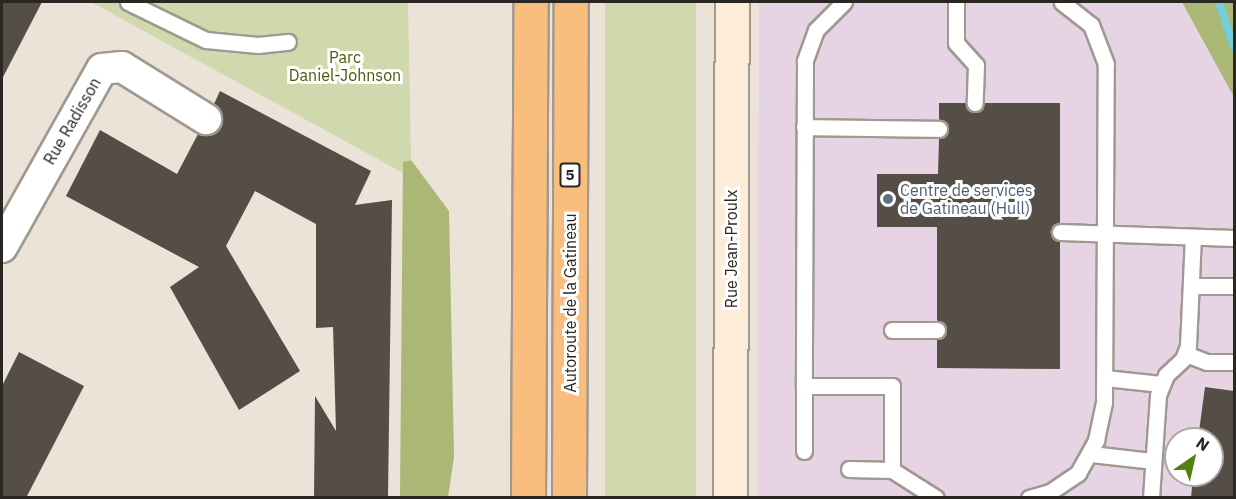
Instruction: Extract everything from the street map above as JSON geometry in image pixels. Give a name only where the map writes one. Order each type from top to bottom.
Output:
[{"type":"highway","points":[[528,498],[531,2]]},
{"type":"highway","name":"Autoroute de la Gatineau","points":[[568,498],[571,2]]},
{"type":"street","name":"Rue Jean-Proulx","points":[[730,498],[732,2]]},
{"type":"street","name":"Rue Radisson","points":[[2,247],[102,69],[122,67],[206,119]]},
{"type":"lane","points":[[128,2],[206,40],[231,45],[288,42]]},
{"type":"lane","points":[[804,451],[804,127],[807,50],[822,21],[844,2]]},
{"type":"lane","points":[[956,2],[956,43],[976,65],[975,103]]},
{"type":"lane","points":[[1032,497],[1070,480],[1090,454],[1101,422],[1105,378],[1106,64],[1091,25],[1062,2]]},
{"type":"lane","points":[[804,127],[939,129]]},
{"type":"lane","points":[[1060,232],[1234,238]]},
{"type":"lane","points":[[1151,498],[1152,460],[1161,384],[1186,354],[1193,237]]},
{"type":"lane","points":[[1191,286],[1234,286]]},
{"type":"lane","points":[[892,330],[937,330]]},
{"type":"lane","points":[[1186,354],[1207,362],[1234,362]]},
{"type":"lane","points":[[1105,378],[1161,384]]},
{"type":"lane","points":[[804,386],[892,386],[892,470]]},
{"type":"lane","points":[[1090,454],[1152,460]]},
{"type":"lane","points":[[849,469],[892,470],[936,498]]},
{"type":"shaded area","points":[[759,2],[1234,2],[1234,497],[757,497]]},
{"type":"green space","name":"Parc Daniel-Johnson","points":[[91,2],[408,2],[411,160],[403,162],[405,174]]},
{"type":"green space","points":[[605,2],[696,2],[696,497],[605,497]]},
{"type":"green space","points":[[1182,2],[1234,2],[1234,97]]},
{"type":"green space","points":[[411,160],[449,211],[454,457],[448,497],[400,497],[403,162]]},
{"type":"building","points":[[2,2],[42,2],[2,79]]},
{"type":"building","points":[[220,91],[371,171],[355,205],[392,200],[388,498],[314,498],[315,396],[336,431],[333,327],[316,328],[316,224],[255,191],[226,246],[300,371],[239,410],[170,287],[199,267],[66,196],[100,130],[177,174],[198,134],[214,134],[221,128],[221,111],[214,104]]},
{"type":"building","points":[[939,103],[965,103],[975,113],[985,103],[1060,103],[1060,222],[1050,232],[1060,242],[1060,369],[937,368],[937,340],[947,331],[937,320],[937,227],[877,227],[877,174],[938,174],[939,139],[949,129],[939,119]]},
{"type":"building","points":[[19,352],[84,386],[26,498],[2,498],[2,386]]},
{"type":"building","points":[[1205,387],[1234,391],[1234,498],[1191,498],[1192,487],[1224,487],[1224,427],[1200,427]]},
{"type":"waterway","points":[[1219,2],[1234,48]]},
{"type":"place","name":"Centre de services de Gatineau (Hull)","points":[[888,199]]}]
